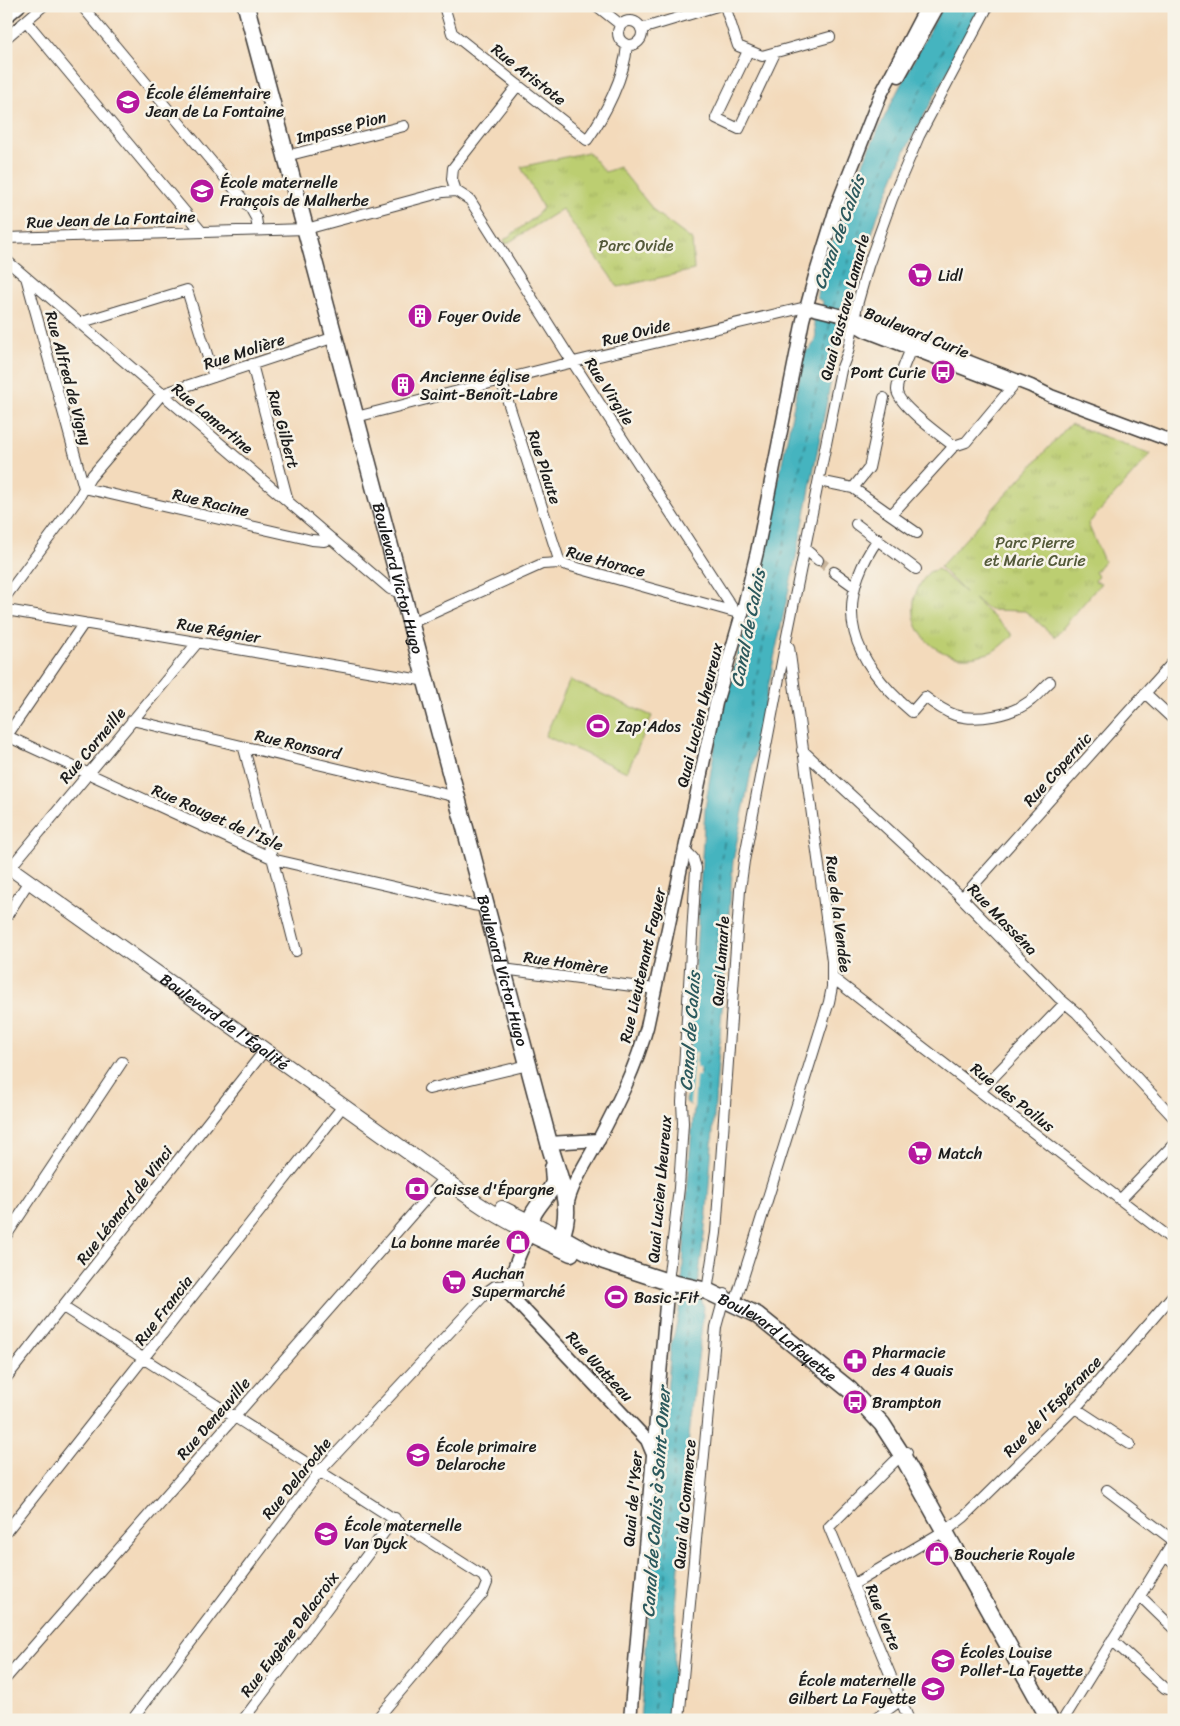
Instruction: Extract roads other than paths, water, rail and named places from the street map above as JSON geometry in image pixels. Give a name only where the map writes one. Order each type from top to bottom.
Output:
[{"type":"main road","name":"Boulevard Victor Hugo","points":[[246,6],[528,1065],[564,1192],[567,1211],[565,1225],[540,1230],[554,1182],[550,1147]]},
{"type":"main road","name":"Boulevard de l'Égalité","points":[[8,866],[444,1178],[540,1230],[604,1270],[636,1280],[668,1282]]},
{"type":"main road","name":"Boulevard de l'Égalité","points":[[540,1230],[604,1261],[668,1282]]},
{"type":"main road","name":"Boulevard Lafayette","points":[[668,1282],[730,1298],[775,1317],[820,1352],[878,1409],[895,1431],[905,1454],[948,1529],[1061,1720]]},
{"type":"main road","name":"Boulevard Lafayette","points":[[948,1529],[1050,1720]]},
{"type":"street","points":[[6,38],[43,6]]},
{"type":"street","points":[[82,6],[251,209],[256,218],[258,230]]},
{"type":"street","name":"Rue Aristote","points":[[444,6],[452,33],[587,140],[599,124],[613,92],[624,64],[627,45]]},
{"type":"street","points":[[597,6],[621,25]]},
{"type":"street","points":[[641,29],[717,6]]},
{"type":"street","points":[[725,6],[738,46],[762,56],[830,37]]},
{"type":"street","name":"Quai Gustave Lamarle","points":[[787,636],[841,370],[848,352],[872,253],[919,136],[988,6]]},
{"type":"street","name":"Quai Lucien Lheureux","points":[[668,1282],[679,1188],[683,1123],[682,1102],[696,868],[694,858],[684,849],[716,703],[762,527],[806,307],[829,228],[853,164],[893,87],[930,7]]},
{"type":"street","points":[[26,21],[201,231]]},
{"type":"street","points":[[631,21],[638,24],[641,29],[641,37],[633,45],[627,45],[618,38],[621,25],[625,22],[631,21]]},
{"type":"street","points":[[748,51],[716,118],[739,129],[776,53]]},
{"type":"street","points":[[456,191],[452,178],[453,168],[518,85]]},
{"type":"street","name":"Impasse Pion","points":[[286,156],[404,126]]},
{"type":"street","name":"Rue Jean de La Fontaine","points":[[6,238],[306,229],[443,192],[456,191]]},
{"type":"street","name":"Rue Virgile","points":[[456,191],[470,200],[475,207],[573,363],[738,613]]},
{"type":"street","name":"Rue Lamartine","points":[[6,260],[390,589],[403,594]]},
{"type":"street","name":"Rue Alfred de Vigny","points":[[26,276],[84,488]]},
{"type":"street","points":[[79,323],[187,290],[214,377]]},
{"type":"street","name":"Boulevard Curie","points":[[806,307],[854,321],[1174,449]]},
{"type":"street","name":"Rue Ovide","points":[[356,417],[501,380],[806,307]]},
{"type":"street","name":"Rue Molière","points":[[162,394],[335,337]]},
{"type":"street","points":[[913,344],[897,388],[899,398],[904,405],[954,446]]},
{"type":"street","name":"Rue Gilbert","points":[[252,364],[288,501]]},
{"type":"street","name":"Rue Plaute","points":[[501,380],[560,563]]},
{"type":"street","points":[[891,515],[954,446],[966,442],[1013,383]]},
{"type":"street","name":"Boulevard Curie","points":[[1013,383],[1174,442]]},
{"type":"street","points":[[6,596],[78,499],[90,478],[162,394]]},
{"type":"street","points":[[853,488],[869,468],[884,398]]},
{"type":"street","points":[[819,481],[853,488],[917,533]]},
{"type":"street","name":"Rue Racine","points":[[84,488],[312,540],[332,539]]},
{"type":"street","points":[[856,524],[916,569]]},
{"type":"street","points":[[878,539],[862,565],[855,587],[852,618],[860,650],[879,680],[889,692],[912,712],[925,697],[940,708],[955,715],[973,718],[992,716],[1017,709],[1030,701],[1050,682]]},
{"type":"street","points":[[805,549],[818,560]]},
{"type":"street","name":"Rue Horace","points":[[411,622],[542,564],[560,563],[738,613]]},
{"type":"street","points":[[834,572],[855,587]]},
{"type":"street","name":"Rue Régnier","points":[[6,610],[427,681]]},
{"type":"street","points":[[7,737],[84,623]]},
{"type":"street","name":"Rue de la Vendée","points":[[730,1298],[819,1036],[832,992],[833,978],[787,636]]},
{"type":"street","name":"Quai Lamarle","points":[[707,1291],[716,1228],[742,873],[787,636]]},
{"type":"street","name":"Rue Corneille","points":[[8,866],[198,642]]},
{"type":"street","name":"Rue Copernic","points":[[962,898],[1174,661]]},
{"type":"street","points":[[1145,693],[1174,720]]},
{"type":"street","name":"Rue Ronsard","points":[[132,720],[457,797]]},
{"type":"street","name":"Rue Rouget de l'Isle","points":[[7,737],[272,859],[486,907]]},
{"type":"street","points":[[244,748],[296,951]]},
{"type":"street","name":"Rue Masséna","points":[[802,750],[962,898],[1077,1013],[1174,1118]]},
{"type":"street","name":"Rue Lieutenant Faguer","points":[[567,1211],[570,1194],[599,1140],[640,1050],[655,989],[684,849]]},
{"type":"street","points":[[6,917],[29,881]]},
{"type":"street","name":"Rue Homère","points":[[503,969],[655,989]]},
{"type":"street","name":"Rue des Poilus","points":[[833,978],[1174,1241]]},
{"type":"street","points":[[980,1091],[1065,1003]]},
{"type":"street","name":"Rue Léonard de Vinci","points":[[6,1378],[266,1050]]},
{"type":"street","points":[[6,1236],[122,1062]]},
{"type":"street","points":[[429,1089],[528,1065]]},
{"type":"street","name":"Rue Francia","points":[[6,1532],[343,1106]]},
{"type":"street","points":[[550,1147],[599,1140]]},
{"type":"street","points":[[1120,1200],[1174,1144]]},
{"type":"street","name":"Rue Deneuville","points":[[6,1678],[444,1178]]},
{"type":"street","points":[[513,1285],[540,1230]]},
{"type":"street","name":"Quai de l'Yser","points":[[630,1720],[668,1282]]},
{"type":"street","name":"Rue Watteau","points":[[513,1285],[520,1305],[650,1443],[652,1452]]},
{"type":"street","name":"Rue Delaroche","points":[[132,1720],[320,1471],[488,1291],[495,1286],[513,1285]]},
{"type":"street","name":"Rue de l'Espérance","points":[[854,1584],[948,1529],[980,1502],[1075,1408],[1174,1294]]},
{"type":"street","name":"Quai du Commerce","points":[[679,1720],[716,1327],[730,1298]]},
{"type":"street","points":[[63,1307],[480,1572],[487,1583],[483,1593],[376,1720]]},
{"type":"street","points":[[1075,1408],[1130,1444]]},
{"type":"street","name":"Rue Verte","points":[[905,1454],[829,1526],[909,1720]]},
{"type":"street","points":[[1061,1720],[1174,1541],[1108,1490]]},
{"type":"street","name":"Rue Eugène Delacroix","points":[[243,1720],[395,1518]]},
{"type":"street","points":[[1165,1555],[1174,1564]]},
{"type":"street","points":[[1140,1596],[1174,1629]]},
{"type":"street","points":[[1112,1640],[1165,1688],[1174,1688]]},
{"type":"street","points":[[874,1720],[901,1700]]},
{"type":"water","name":"Canal de Calais","points":[[943,6],[983,6],[905,151],[878,215],[849,304],[846,307],[840,307],[836,322],[843,328],[839,331],[835,349],[832,375],[803,525],[733,861],[707,1212],[696,1298],[701,1299],[704,1307],[688,1445],[676,1607],[672,1720],[640,1720],[671,1344],[675,1332],[682,1283],[694,1108],[686,1102],[705,809],[718,727],[759,574],[805,351],[812,345],[816,336],[815,326],[811,317],[819,318],[823,302],[817,298],[817,294],[828,255],[855,181],[887,111]]},
{"type":"tunnel","points":[[818,560],[834,572]]},
{"type":"place","name":"École élémentaire Jean de La Fontaine","points":[[128,102]]},
{"type":"place","name":"École maternelle François de Malherbe","points":[[202,191]]},
{"type":"place","name":"Lidl","points":[[920,275]]},
{"type":"place","name":"Foyer Ovide","points":[[420,316]]},
{"type":"place","name":"Pont Curie","points":[[943,372]]},
{"type":"place","name":"Ancienne église Saint-Benoît-Labre","points":[[403,385]]},
{"type":"place","name":"Zap'Ados","points":[[598,726]]},
{"type":"place","name":"Match","points":[[920,1153]]},
{"type":"place","name":"Caisse d'Épargne","points":[[417,1189]]},
{"type":"place","name":"La bonne marée","points":[[518,1242]]},
{"type":"place","name":"Auchan Supermarché","points":[[454,1282]]},
{"type":"place","name":"Basic-Fit","points":[[616,1297]]},
{"type":"place","name":"Pharmacie des 4 Quais","points":[[855,1361]]},
{"type":"place","name":"Brampton","points":[[855,1402]]},
{"type":"place","name":"École primaire Delaroche","points":[[418,1455]]},
{"type":"place","name":"École maternelle Van Dyck","points":[[326,1534]]},
{"type":"place","name":"Boucherie Royale","points":[[937,1554]]},
{"type":"place","name":"Écoles Louise Pollet-La Fayette","points":[[943,1661]]},
{"type":"place","name":"École maternelle Gilbert La Fayette","points":[[933,1689]]},
{"type":"park label","name":"Parc Ovide","points":[[636,245]]},
{"type":"park label","name":"Parc Pierre et Marie Curie","points":[[1035,551]]},
{"type":"water label","name":"Canal de Calais à Saint-Omer","points":[[656,1502]]}]
